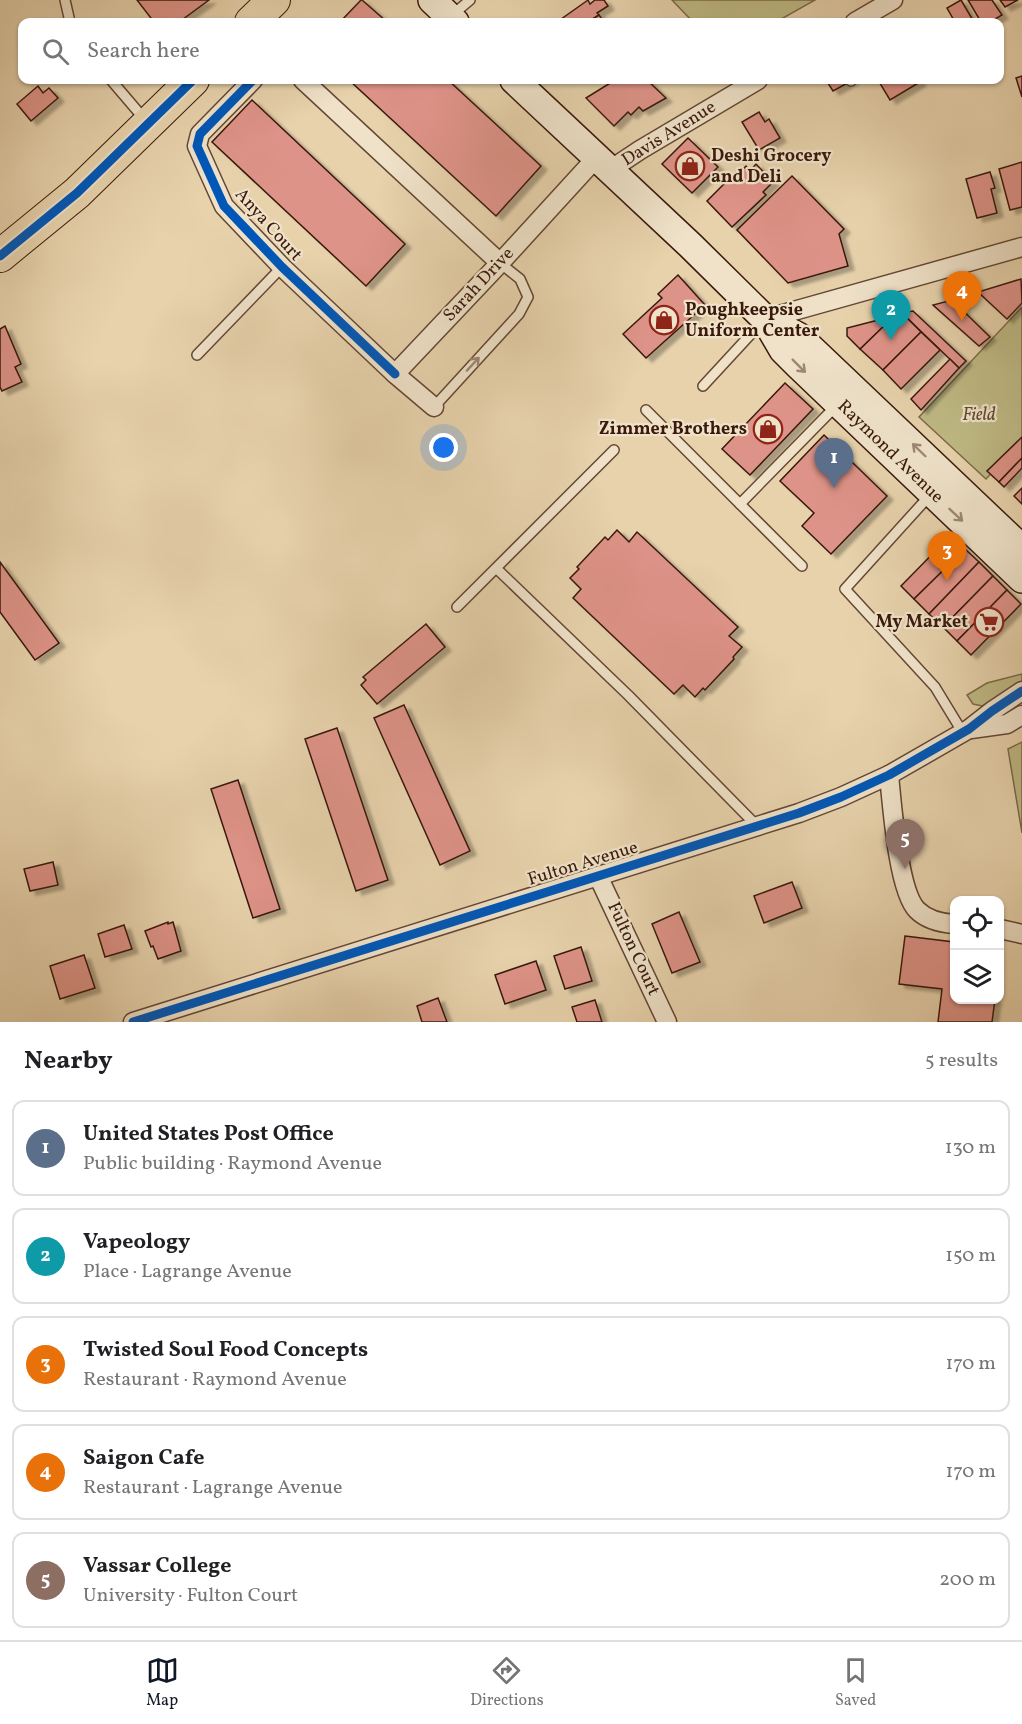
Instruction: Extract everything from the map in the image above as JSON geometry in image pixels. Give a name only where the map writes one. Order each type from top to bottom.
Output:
[{"type":"highway","points":[[255,18],[274,0]]},
{"type":"highway","points":[[0,256],[77,193],[189,84]]},
{"type":"main road","name":"Raymond Avenue","points":[[518,84],[765,319],[783,350],[1022,579]]},
{"type":"main road","name":"Raymond Avenue","points":[[765,319],[798,336],[1022,549]]},
{"type":"street","points":[[862,18],[893,0]]},
{"type":"street","name":"Anya Court","points":[[249,84],[200,134],[197,146],[224,206],[282,267],[395,374]]},
{"type":"street","points":[[307,84],[500,263]]},
{"type":"street","name":"Davis Avenue","points":[[603,164],[640,150],[751,84]]},
{"type":"street","name":"Sarah Drive","points":[[395,374],[500,263],[603,164]]},
{"type":"street","points":[[765,319],[1022,247]]},
{"type":"street","points":[[395,374],[434,407]]},
{"type":"street","name":"Fulton Avenue","points":[[133,1022],[757,826],[841,797],[889,775],[966,731],[1022,691]]},
{"type":"street","name":"Fulton Avenue","points":[[966,731],[1007,724],[1022,715]]},
{"type":"street","points":[[889,775],[902,879],[909,900],[925,916],[937,922],[950,924]]},
{"type":"street","name":"Fulton Court","points":[[598,876],[667,1022]]},
{"type":"street","points":[[1004,930],[1022,934]]},
{"type":"lane","points":[[65,0],[69,18]]},
{"type":"lane","points":[[114,84],[148,124]]},
{"type":"lane","points":[[434,407],[519,314],[528,297],[520,279],[500,263]]},
{"type":"lane","points":[[197,355],[282,267]]},
{"type":"lane","points":[[703,386],[765,319]]},
{"type":"lane","points":[[740,504],[838,403]]},
{"type":"lane","points":[[646,410],[802,567]]},
{"type":"lane","points":[[457,607],[614,450]]},
{"type":"lane","points":[[932,493],[845,589],[935,687],[966,731]]},
{"type":"lane","points":[[496,569],[628,695],[757,826]]},
{"type":"green space","points":[[672,0],[815,0],[783,18],[689,18]]},
{"type":"green space","name":"Field","points":[[1022,307],[1022,441],[986,479],[919,417]]},
{"type":"green space","points":[[1022,674],[1022,683],[982,706],[973,704],[967,695],[987,683]]},
{"type":"green space","points":[[1022,742],[1022,833],[1008,749]]},
{"type":"building","points":[[137,0],[209,0],[184,18],[151,18]]},
{"type":"building","points":[[362,0],[382,18],[344,18]]},
{"type":"building","points":[[588,0],[590,4],[595,0],[604,0],[608,6],[597,13],[599,15],[594,18],[563,18]]},
{"type":"building","points":[[961,0],[972,18],[953,18],[947,8]]},
{"type":"building","points":[[968,0],[992,0],[1002,15],[997,18],[979,18]]},
{"type":"building","points":[[1000,0],[1018,0],[1005,7]]},
{"type":"building","points":[[1022,76],[1022,97],[1016,78]]},
{"type":"building","points":[[353,84],[452,84],[541,166],[496,216]]},
{"type":"building","points":[[609,84],[651,84],[666,98],[643,111],[639,107],[631,115],[628,112],[614,126],[586,98]]},
{"type":"building","points":[[829,84],[846,84],[833,91]]},
{"type":"building","points":[[880,84],[917,84],[890,100]]},
{"type":"building","points":[[38,86],[43,93],[49,88],[58,98],[31,121],[17,104]]},
{"type":"building","points":[[252,100],[405,244],[366,286],[212,142]]},
{"type":"building","points":[[759,112],[765,122],[769,119],[780,138],[759,150],[742,122]]},
{"type":"building","name":"Deshi Grocery and Deli","points":[[688,138],[718,167],[692,193],[662,164]]},
{"type":"building","points":[[1022,162],[1022,207],[1010,210],[999,169]]},
{"type":"building","points":[[756,164],[773,182],[763,192],[766,195],[732,227],[707,201],[739,169],[741,171],[746,166],[750,171]]},
{"type":"building","points":[[990,172],[995,188],[991,189],[997,213],[977,218],[966,179]]},
{"type":"building","points":[[792,176],[844,229],[839,234],[848,266],[788,283],[737,230]]},
{"type":"building","name":"Poughkeepsie Uniform Center","points":[[678,275],[705,305],[646,358],[623,334],[662,298],[658,294]]},
{"type":"building","points":[[1021,279],[1022,303],[1007,319],[978,292]]},
{"type":"building","points":[[952,300],[990,337],[979,346],[933,305]]},
{"type":"building","points":[[913,311],[966,361],[959,368],[902,313]]},
{"type":"building","points":[[902,313],[921,332],[883,370],[860,349],[894,316]]},
{"type":"building","points":[[894,316],[860,349],[847,336],[847,328]]},
{"type":"building","points":[[5,326],[21,364],[15,367],[22,382],[2,391],[0,387],[0,329]]},
{"type":"building","points":[[921,332],[940,350],[901,389],[883,370]]},
{"type":"building","points":[[950,359],[959,368],[921,410],[911,399]]},
{"type":"building","name":"Zimmer Brothers","points":[[785,383],[813,409],[750,475],[722,449]]},
{"type":"building","points":[[824,435],[887,496],[831,554],[802,526],[814,513],[780,481]]},
{"type":"building","points":[[1022,437],[1022,458],[999,482],[987,471]]},
{"type":"building","points":[[1022,458],[1022,468],[1004,487],[999,482]]},
{"type":"building","points":[[1022,488],[1022,504],[1014,496]]},
{"type":"building","points":[[617,530],[629,542],[637,532],[738,627],[729,636],[742,647],[705,690],[703,688],[695,697],[683,685],[674,694],[573,598],[581,589],[570,578],[579,569],[577,567],[605,537],[608,540]]},
{"type":"building","points":[[951,535],[965,549],[914,599],[901,586]]},
{"type":"building","points":[[965,549],[979,562],[929,614],[914,599]]},
{"type":"building","points":[[0,562],[59,643],[35,660],[0,612]]},
{"type":"building","points":[[979,562],[993,576],[943,627],[929,614]]},
{"type":"building","points":[[993,576],[1007,590],[957,641],[943,627]]},
{"type":"building","name":"My Market","points":[[1007,590],[1021,604],[971,655],[957,641]]},
{"type":"building","points":[[426,624],[445,647],[377,704],[361,685],[366,680],[363,677]]},
{"type":"building","points":[[404,705],[470,851],[440,865],[374,718]]},
{"type":"building","points":[[337,728],[388,880],[356,891],[305,739]]},
{"type":"building","points":[[238,780],[280,909],[253,918],[211,789]]},
{"type":"building","points":[[53,862],[58,885],[30,891],[24,869]]},
{"type":"building","points":[[792,882],[802,908],[764,923],[754,896]]},
{"type":"building","points":[[679,912],[700,962],[672,973],[652,924]]},
{"type":"building","points":[[168,922],[168,924],[173,922],[181,951],[158,959],[145,931]]},
{"type":"building","points":[[124,925],[132,949],[105,957],[98,934]]},
{"type":"building","points":[[905,936],[950,942],[950,1004],[994,1004],[992,1022],[938,1022],[942,989],[899,984]]},
{"type":"building","points":[[581,947],[592,981],[565,989],[554,956]]},
{"type":"building","points":[[84,955],[95,988],[60,999],[50,966]]},
{"type":"building","points":[[536,961],[546,990],[505,1004],[495,975]]},
{"type":"building","points":[[438,998],[447,1022],[422,1022],[417,1006]]},
{"type":"building","points":[[595,1000],[602,1022],[577,1022],[572,1007]]},
{"type":"cycle path","points":[[0,256],[77,193],[189,84]]},
{"type":"cycle path","points":[[249,84],[200,134],[197,146],[224,206],[282,267],[395,374]]},
{"type":"cycle path","points":[[133,1022],[799,813],[889,775],[969,729],[1022,691]]},
{"type":"place","name":"Deshi Grocery and Deli","points":[[690,166]]},
{"type":"place","name":"Poughkeepsie Uniform Center","points":[[664,320]]},
{"type":"place","name":"Saigon Cafe","points":[[962,321]]},
{"type":"place","name":"Vapeology","points":[[891,340]]},
{"type":"place","name":"Zimmer Brothers","points":[[768,429]]},
{"type":"place","name":"United States Post Office","points":[[834,488]]},
{"type":"place","name":"Twisted Soul Food Concepts","points":[[947,581]]},
{"type":"place","name":"My Market","points":[[989,622]]},
{"type":"place","name":"Vassar College","points":[[905,869]]}]
